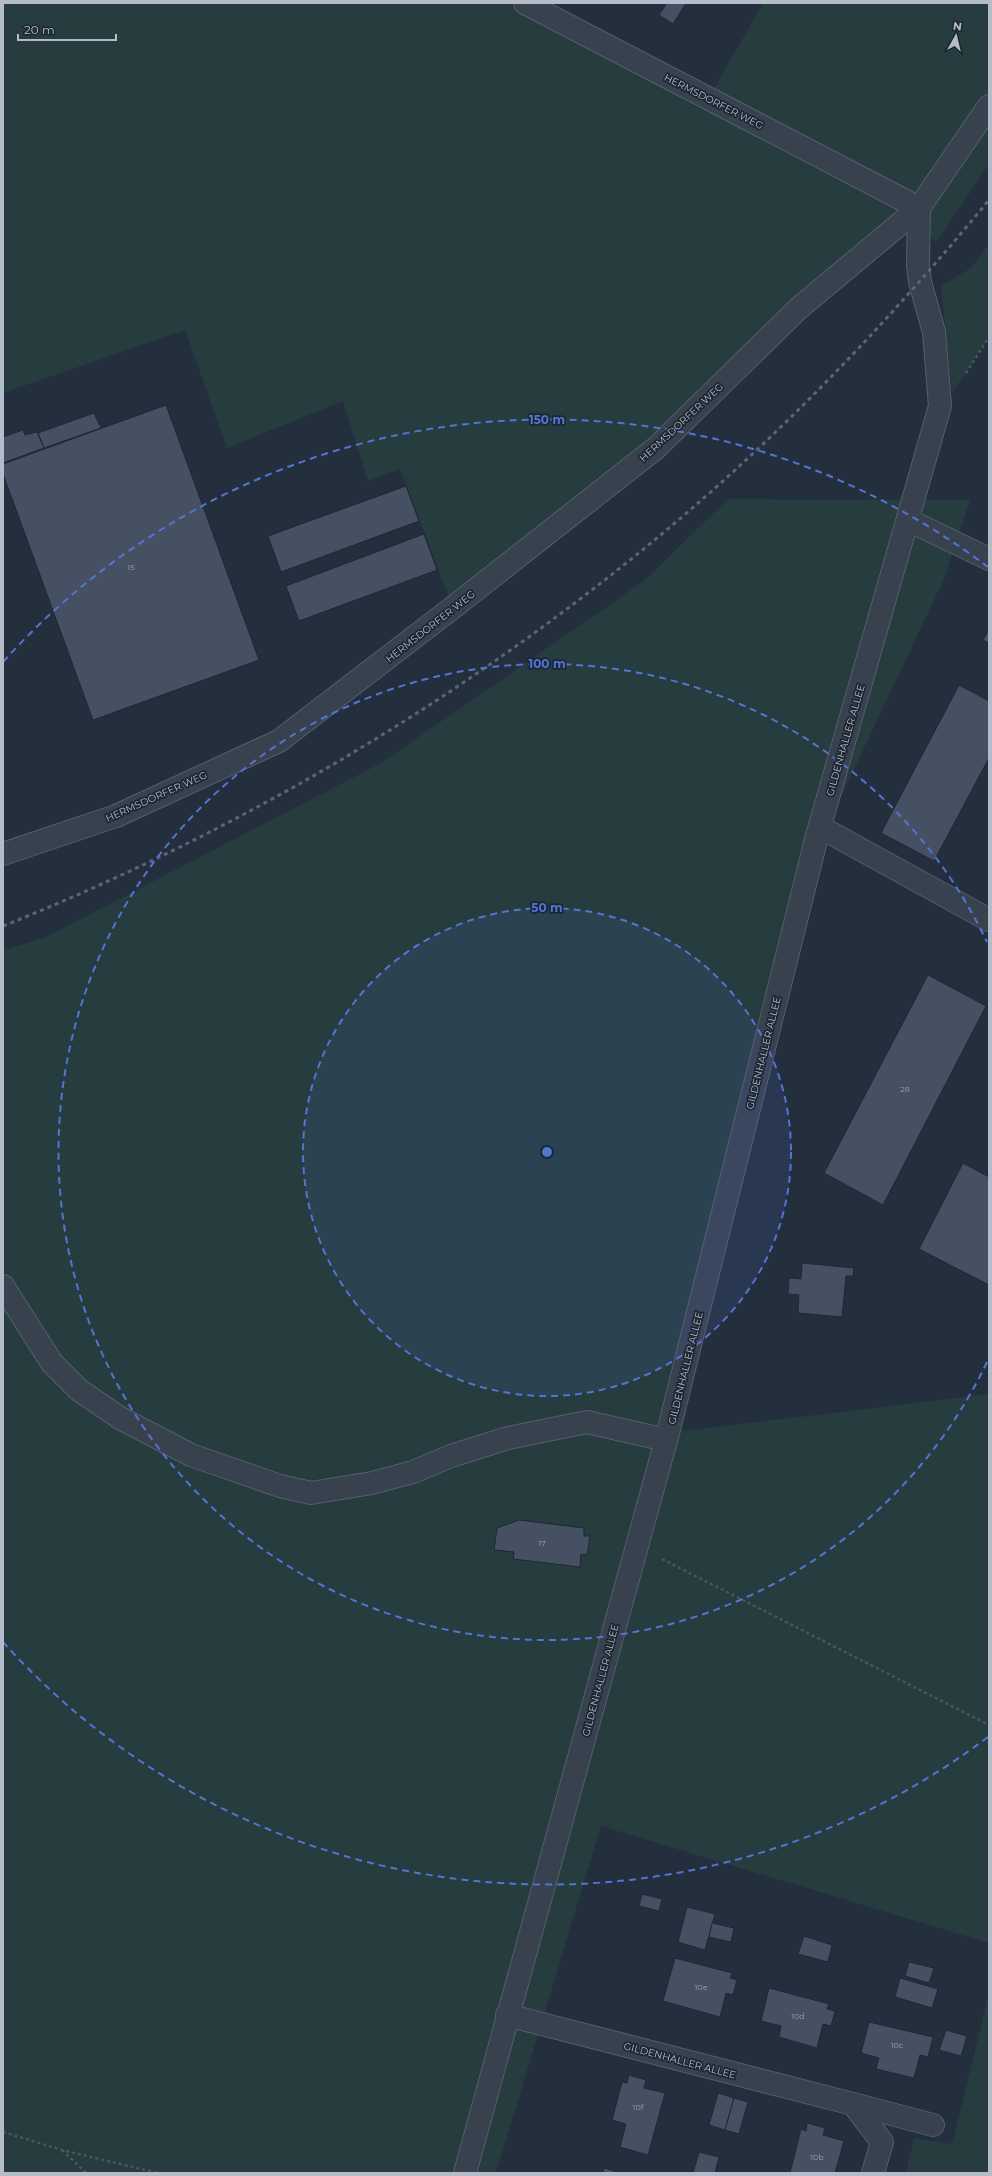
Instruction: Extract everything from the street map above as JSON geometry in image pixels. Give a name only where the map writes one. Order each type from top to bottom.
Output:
[{"type":"street","name":"HERMSDORFER WEG","points":[[3,854],[116,816],[279,741],[460,602],[656,448],[799,308],[919,208],[525,3]]},
{"type":"street","points":[[919,208],[989,106]]},
{"type":"street","name":"GILDENHALLER ALLEE","points":[[465,2173],[507,2015],[666,1440],[820,827],[940,406],[934,332],[920,282],[918,265],[919,208]]},
{"type":"street","points":[[908,520],[989,559]]},
{"type":"street","points":[[820,827],[989,920]]},
{"type":"street","points":[[3,1286],[52,1363],[80,1390],[120,1418],[191,1455],[280,1486],[311,1493],[372,1483],[413,1472],[451,1456],[508,1438],[587,1422],[666,1440]]},
{"type":"street","name":"GILDENHALLER ALLEE","points":[[507,2015],[933,2125]]},
{"type":"street","points":[[853,2104],[882,2142],[873,2173]]},
{"type":"path","points":[[637,1546],[989,1725]]},
{"type":"path","points":[[3,2132],[62,2150],[158,2173]]},
{"type":"path","points":[[62,2150],[86,2173]]},
{"type":"green space","points":[[3,3],[514,3],[702,110],[763,3],[989,3],[989,164],[936,243],[905,207],[647,445],[450,600],[400,469],[368,481],[343,401],[227,448],[185,330],[3,393]]},
{"type":"green space","points":[[989,244],[989,337],[952,393],[941,286],[971,268]]},
{"type":"green space","points":[[728,499],[970,500],[944,579],[820,841],[674,1432],[989,1394],[989,1943],[601,1826],[496,2173],[3,2173],[3,950],[44,938],[381,763],[644,581]]},
{"type":"green space","points":[[989,1993],[989,2173],[906,2173],[914,2138],[952,2144]]},
{"type":"building","points":[[667,3],[686,3],[673,24],[659,15]]},
{"type":"building","points":[[166,405],[259,660],[93,720],[3,474],[3,464]]},
{"type":"building","points":[[94,413],[101,428],[44,448],[38,433]]},
{"type":"building","points":[[23,430],[25,435],[37,432],[44,448],[3,463],[3,437]]},
{"type":"building","points":[[406,486],[419,521],[281,572],[268,536]]},
{"type":"building","points":[[424,534],[437,570],[299,621],[286,586]]},
{"type":"building","points":[[989,629],[989,643],[983,640]]},
{"type":"building","points":[[959,685],[989,701],[989,758],[934,861],[881,833]]},
{"type":"building","points":[[928,975],[986,1006],[883,1205],[824,1173]]},
{"type":"building","points":[[963,1163],[989,1177],[989,1285],[919,1249]]},
{"type":"building","points":[[802,1263],[854,1268],[853,1276],[846,1276],[842,1317],[798,1313],[799,1295],[788,1294],[789,1278],[801,1279]]},
{"type":"building","points":[[519,1520],[584,1528],[584,1536],[590,1536],[587,1555],[581,1554],[580,1567],[513,1559],[514,1552],[494,1550],[497,1528]]},
{"type":"building","points":[[642,1894],[662,1899],[659,1911],[639,1906]]},
{"type":"building","points":[[687,1907],[715,1914],[705,1950],[678,1942]]},
{"type":"building","points":[[712,1923],[734,1928],[731,1942],[709,1937]]},
{"type":"building","points":[[804,1936],[832,1945],[828,1962],[798,1954]]},
{"type":"building","points":[[675,1958],[732,1973],[730,1978],[737,1980],[733,1995],[726,1993],[720,2017],[663,2001]]},
{"type":"building","points":[[909,1962],[934,1968],[929,1983],[905,1976]]},
{"type":"building","points":[[900,1978],[938,1989],[932,2008],[895,1997]]},
{"type":"building","points":[[769,1988],[829,2004],[827,2009],[835,2011],[831,2026],[823,2024],[817,2048],[779,2037],[781,2026],[761,2021]]},
{"type":"building","points":[[869,2022],[933,2037],[928,2057],[920,2055],[914,2078],[876,2069],[879,2058],[861,2053]]},
{"type":"building","points":[[946,2030],[967,2036],[961,2056],[939,2050]]},
{"type":"building","points":[[629,2075],[646,2080],[644,2088],[665,2093],[648,2155],[620,2147],[626,2124],[612,2120],[622,2082],[627,2083]]},
{"type":"building","points":[[718,2093],[734,2098],[725,2130],[709,2125]]},
{"type":"building","points":[[734,2098],[748,2102],[739,2134],[725,2130]]},
{"type":"building","points":[[807,2123],[825,2128],[823,2135],[844,2141],[835,2173],[790,2173],[801,2129],[806,2131]]},
{"type":"building","points":[[699,2152],[719,2157],[715,2173],[693,2173]]},
{"type":"building","points":[[604,2168],[621,2173],[603,2173]]},
{"type":"railway","points":[[3,926],[92,889],[179,848],[264,803],[348,755],[430,704],[510,650],[588,593],[663,533],[707,495],[751,456],[793,415],[874,332],[989,200]]}]
